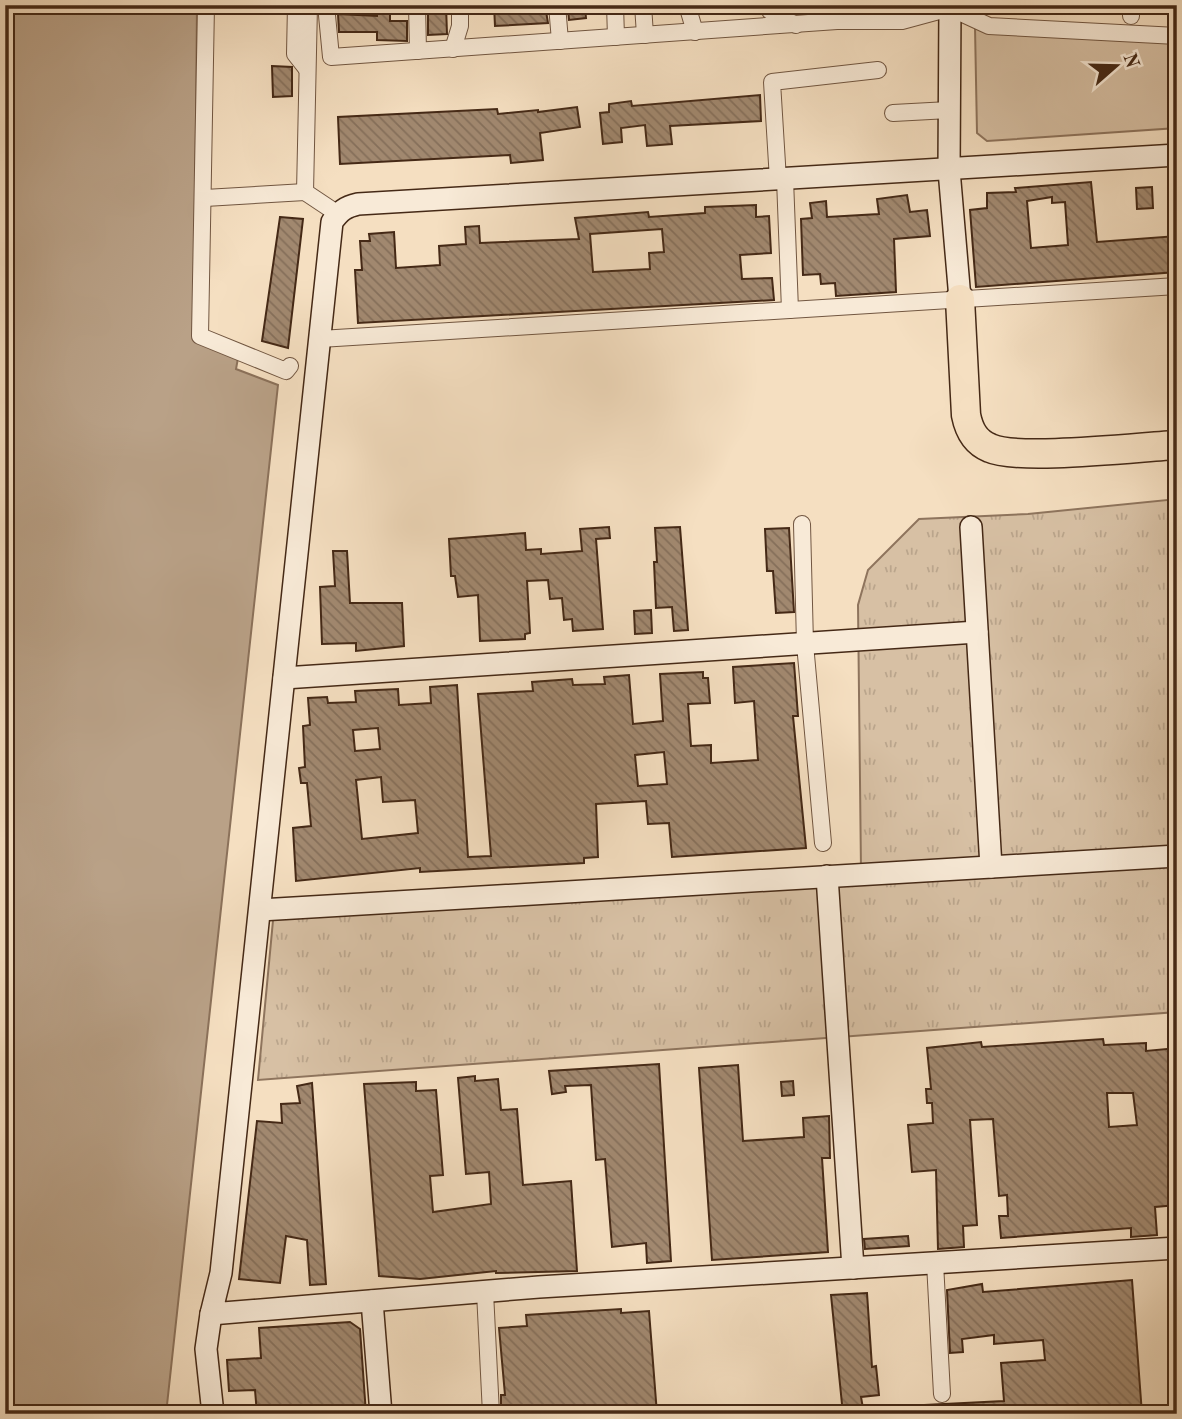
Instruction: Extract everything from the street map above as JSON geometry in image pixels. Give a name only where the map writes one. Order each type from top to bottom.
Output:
[{"type":"highway","points":[[960,299],[966,415],[969,429],[977,441],[1006,453],[1177,445]]},
{"type":"street","points":[[206,5],[205,198],[200,336],[285,371],[290,366]]},
{"type":"street","points":[[296,5],[295,54],[306,68]]},
{"type":"street","points":[[305,192],[309,5]]},
{"type":"street","points":[[326,5],[331,57],[827,22],[902,21],[950,7],[989,26],[1177,36]]},
{"type":"street","points":[[417,5],[418,51]]},
{"type":"street","points":[[453,48],[460,26],[460,5]]},
{"type":"street","points":[[557,5],[559,41]]},
{"type":"street","points":[[615,5],[616,37]]},
{"type":"street","points":[[643,5],[645,35]]},
{"type":"street","points":[[687,5],[695,32]]},
{"type":"street","points":[[950,7],[949,170],[960,299]]},
{"type":"street","points":[[770,10],[796,25]]},
{"type":"street","points":[[807,10],[827,22]]},
{"type":"street","points":[[790,310],[782,180],[772,82],[878,70]]},
{"type":"street","points":[[893,113],[949,110]]},
{"type":"street","points":[[213,1414],[206,1349],[221,1273],[332,222],[338,214],[345,207],[358,204],[1177,155]]},
{"type":"street","points":[[205,198],[305,192],[338,214]]},
{"type":"street","points":[[320,339],[1177,286]]},
{"type":"street","points":[[802,524],[805,644],[824,843]]},
{"type":"street","points":[[971,527],[990,867]]},
{"type":"street","points":[[284,678],[977,632]]},
{"type":"street","points":[[260,910],[1177,856]]},
{"type":"street","points":[[827,876],[853,1268]]},
{"type":"street","points":[[211,1314],[485,1292],[1177,1248]]},
{"type":"street","points":[[935,1263],[942,1394]]},
{"type":"street","points":[[485,1292],[491,1414]]},
{"type":"street","points":[[372,1301],[381,1414]]},
{"type":"green space","points":[[975,27],[1177,40],[1177,128],[987,141],[977,133]]},
{"type":"green space","points":[[1177,499],[1177,1012],[258,1080],[274,910],[861,870],[858,605],[868,570],[919,519],[1028,514]]},
{"type":"shaded area","points":[[5,5],[197,5],[194,339],[238,358],[236,369],[278,385],[166,1414],[5,1414]]},
{"type":"building","points":[[428,5],[446,5],[447,34],[428,35]]},
{"type":"building","points":[[494,5],[545,5],[548,23],[495,26]]},
{"type":"building","points":[[585,8],[586,18],[569,20],[568,9]]},
{"type":"building","points":[[377,12],[390,12],[390,21],[407,21],[407,41],[377,40],[377,32],[339,32],[338,14],[377,16]]},
{"type":"building","points":[[272,66],[292,67],[292,96],[273,97]]},
{"type":"building","points":[[760,95],[761,121],[670,126],[672,144],[647,146],[645,125],[621,128],[622,142],[603,144],[600,113],[609,112],[609,104],[631,101],[632,106]]},
{"type":"building","points":[[577,107],[580,127],[540,133],[543,160],[511,163],[510,155],[340,164],[338,117],[497,109],[498,114]]},
{"type":"building","points":[[1091,182],[1097,242],[1177,236],[1177,272],[976,287],[970,210],[987,208],[987,193],[1016,192],[1015,188]],"holes":[[[1052,197],[1052,203],[1065,202],[1068,245],[1031,248],[1027,201]]]},
{"type":"building","points":[[1152,187],[1153,208],[1137,209],[1136,188]]},
{"type":"building","points":[[907,195],[910,212],[927,210],[930,236],[894,239],[896,292],[836,296],[835,283],[821,284],[820,274],[803,275],[801,219],[812,218],[810,203],[826,201],[827,217],[879,214],[877,199]]},
{"type":"building","points":[[756,205],[756,217],[769,216],[771,253],[740,255],[742,279],[772,278],[774,300],[358,323],[355,270],[362,270],[360,241],[370,241],[369,234],[394,232],[396,268],[440,265],[439,246],[466,244],[465,227],[479,226],[480,243],[579,239],[575,218],[648,212],[649,217],[705,213],[705,207]],"holes":[[[662,229],[664,252],[649,253],[650,269],[593,272],[590,234]]]},
{"type":"building","points":[[280,217],[303,219],[288,348],[262,341]]},
{"type":"building","points":[[609,527],[610,538],[596,539],[603,629],[573,631],[572,619],[564,620],[562,598],[550,599],[548,580],[527,581],[530,633],[525,634],[525,639],[480,641],[478,595],[458,597],[455,576],[451,576],[449,539],[525,533],[526,550],[541,549],[541,554],[582,551],[580,529]]},
{"type":"building","points":[[680,527],[688,630],[674,631],[672,607],[656,608],[655,528]]},
{"type":"building","points":[[789,528],[794,612],[776,613],[773,571],[767,571],[765,529]]},
{"type":"building","points":[[333,551],[347,551],[350,603],[402,603],[404,646],[356,651],[356,643],[322,644],[320,587],[335,586]]},
{"type":"building","points":[[651,610],[652,633],[635,634],[634,611]]},
{"type":"building","points":[[794,663],[798,716],[793,716],[806,848],[672,857],[669,823],[648,824],[646,801],[596,804],[598,857],[584,858],[584,863],[420,872],[420,868],[296,881],[293,828],[311,826],[307,783],[301,783],[299,768],[305,767],[303,726],[310,725],[308,698],[327,697],[328,703],[356,702],[355,691],[398,689],[399,705],[431,703],[430,687],[457,685],[468,857],[491,856],[478,694],[533,691],[532,682],[572,679],[573,685],[605,684],[604,677],[629,675],[633,724],[663,721],[660,674],[703,672],[703,678],[708,678],[710,703],[688,704],[691,746],[711,745],[711,763],[758,760],[754,701],[735,703],[733,667]],"holes":[[[378,728],[380,749],[355,751],[353,730]],[[664,752],[667,784],[638,786],[635,755]],[[381,777],[383,802],[415,800],[418,833],[362,839],[356,780]]]},
{"type":"building","points":[[1103,1039],[1104,1045],[1146,1043],[1146,1051],[1177,1048],[1177,1205],[1155,1207],[1157,1235],[1131,1237],[1131,1228],[1001,1238],[999,1216],[1008,1216],[1007,1195],[999,1196],[993,1119],[970,1120],[977,1225],[963,1226],[964,1247],[938,1249],[936,1170],[912,1172],[908,1125],[933,1123],[932,1103],[927,1103],[926,1089],[931,1089],[927,1048],[981,1042],[982,1047]],"holes":[[[1107,1093],[1133,1093],[1137,1125],[1109,1127]]]},
{"type":"building","points":[[659,1064],[671,1261],[647,1263],[646,1243],[612,1247],[605,1159],[596,1160],[591,1085],[565,1086],[566,1092],[552,1094],[549,1071]]},
{"type":"building","points":[[738,1065],[743,1141],[804,1137],[803,1118],[829,1116],[830,1158],[822,1158],[828,1252],[712,1260],[699,1068]]},
{"type":"building","points":[[475,1076],[475,1081],[498,1079],[501,1110],[517,1109],[523,1185],[571,1181],[577,1271],[496,1271],[420,1279],[379,1276],[364,1084],[416,1082],[416,1091],[436,1090],[443,1175],[430,1176],[433,1212],[491,1204],[489,1172],[466,1174],[458,1078]]},
{"type":"building","points":[[793,1081],[794,1095],[782,1096],[781,1082]]},
{"type":"building","points":[[312,1083],[326,1284],[310,1285],[307,1240],[286,1236],[280,1283],[239,1279],[257,1121],[282,1123],[281,1104],[300,1103],[297,1086]]},
{"type":"building","points":[[908,1236],[909,1246],[865,1249],[864,1239]]},
{"type":"building","points":[[1132,1280],[1142,1414],[925,1414],[925,1405],[1004,1401],[1001,1363],[1045,1360],[1043,1340],[994,1344],[994,1335],[962,1339],[963,1352],[950,1353],[947,1290],[982,1284],[983,1292]]},
{"type":"building","points":[[867,1293],[872,1367],[876,1366],[879,1395],[861,1397],[864,1414],[843,1414],[831,1295]]},
{"type":"building","points":[[621,1309],[621,1313],[649,1311],[657,1414],[501,1414],[501,1395],[505,1395],[499,1328],[527,1326],[526,1315]]},
{"type":"building","points":[[350,1322],[360,1329],[366,1414],[323,1414],[322,1409],[257,1414],[255,1390],[229,1391],[227,1360],[261,1358],[259,1328]]}]
